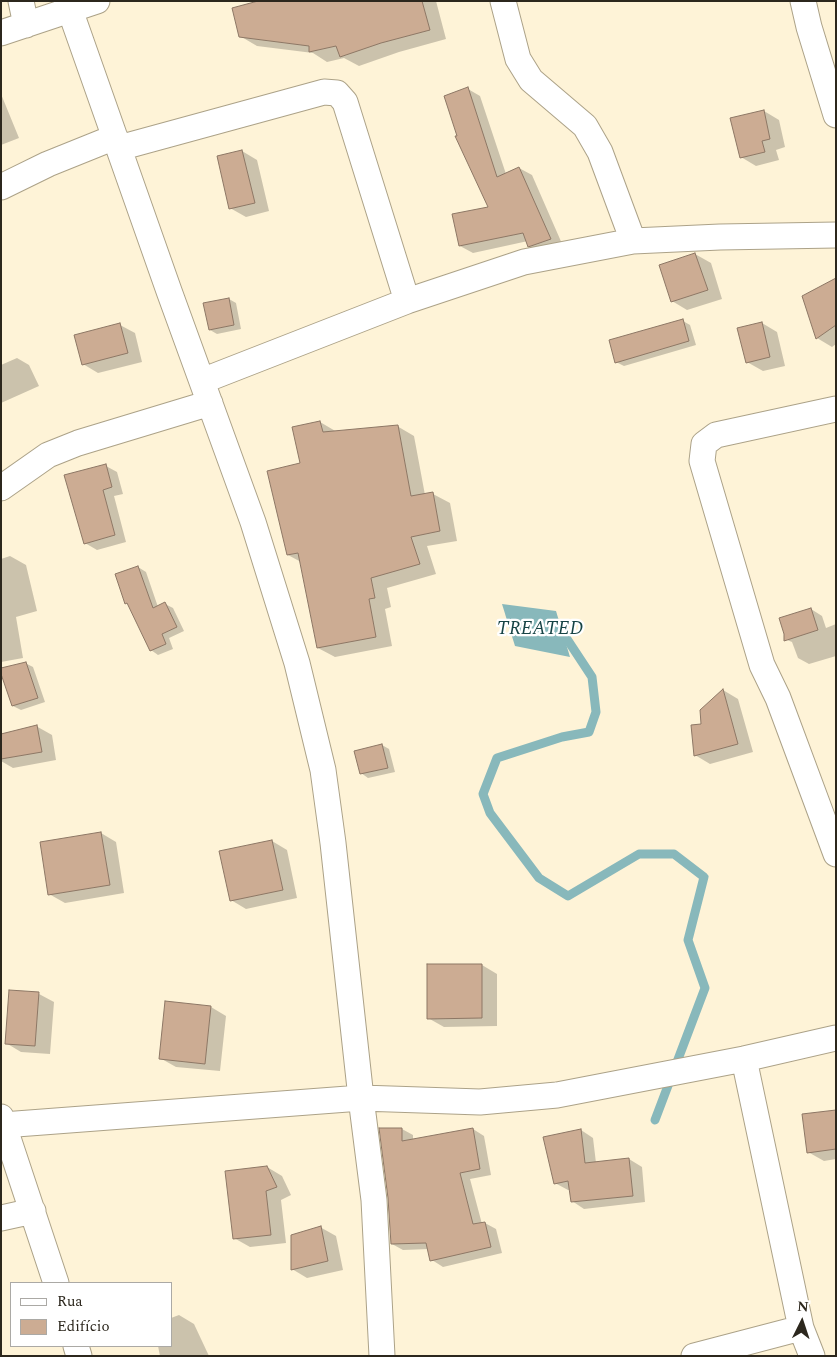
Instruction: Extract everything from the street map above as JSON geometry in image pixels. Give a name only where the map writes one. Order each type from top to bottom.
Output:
[{"type":"street","points":[[1,33],[24,13],[70,10],[97,1]]},
{"type":"street","points":[[503,1],[518,59],[532,80],[585,126],[600,152],[633,241]]},
{"type":"street","points":[[803,1],[836,115]]},
{"type":"street","points":[[70,10],[253,522],[297,663],[323,770],[374,1200],[382,1356]]},
{"type":"street","points":[[1,187],[48,164],[117,143],[324,92],[336,93],[345,102],[407,301]]},
{"type":"street","points":[[1,488],[48,455],[206,392],[407,301],[524,262],[633,241],[836,234]]},
{"type":"street","points":[[836,409],[716,435],[704,444],[702,461],[762,665],[778,698],[836,854]]},
{"type":"street","points":[[56,1282],[2,1121],[361,1098],[480,1102],[557,1095],[744,1059],[836,1038]]},
{"type":"street","points":[[744,1059],[801,1328],[812,1356]]},
{"type":"street","points":[[1,1218],[33,1211]]},
{"type":"street","points":[[694,1356],[801,1328]]},
{"type":"water","name":"TREATED","points":[[502,604],[556,611],[570,657],[515,646]]},
{"type":"building","points":[[258,1],[422,1],[430,30],[381,43],[340,57],[336,46],[309,52],[309,46],[239,37],[232,8]]},
{"type":"building","points":[[468,87],[497,177],[519,167],[551,239],[528,247],[523,233],[459,246],[452,214],[488,207],[455,136],[457,136],[444,96]]},
{"type":"building","points":[[764,110],[770,139],[762,141],[765,152],[740,158],[730,118]]},
{"type":"building","points":[[242,150],[255,203],[229,209],[217,156]]},
{"type":"building","points":[[695,253],[708,290],[671,302],[659,265]]},
{"type":"building","points":[[836,278],[836,325],[816,339],[802,296]]},
{"type":"building","points":[[229,298],[234,325],[209,330],[203,303]]},
{"type":"building","points":[[683,319],[689,341],[615,363],[609,340]]},
{"type":"building","points":[[762,322],[770,357],[746,363],[737,328]]},
{"type":"building","points":[[120,323],[128,353],[82,365],[74,335]]},
{"type":"building","points":[[320,421],[323,432],[398,425],[411,496],[433,492],[440,531],[411,537],[420,564],[371,578],[375,598],[369,599],[376,637],[317,648],[298,553],[287,555],[267,471],[300,463],[292,427]]},
{"type":"building","points":[[106,464],[112,487],[103,490],[115,535],[84,544],[64,475]]},
{"type":"building","points":[[138,566],[153,608],[165,602],[177,627],[162,634],[166,644],[150,651],[127,603],[125,604],[115,574]]},
{"type":"building","points":[[811,608],[818,630],[784,641],[779,618]]},
{"type":"building","points":[[26,662],[38,698],[12,706],[1,674],[1,668]]},
{"type":"building","points":[[723,689],[738,744],[694,756],[691,725],[701,724],[700,710]]},
{"type":"building","points":[[37,725],[42,752],[1,759],[1,734]]},
{"type":"building","points":[[382,744],[388,768],[360,774],[354,751]]},
{"type":"building","points":[[101,832],[110,885],[48,895],[40,842]]},
{"type":"building","points":[[272,840],[283,890],[230,901],[219,851]]},
{"type":"building","points":[[427,964],[482,964],[482,1018],[427,1019]]},
{"type":"building","points":[[9,990],[39,992],[35,1046],[5,1044]]},
{"type":"building","points":[[165,1001],[211,1006],[205,1064],[159,1059]]},
{"type":"building","points":[[836,1110],[836,1149],[807,1153],[802,1114]]},
{"type":"building","points":[[379,1128],[402,1128],[402,1141],[473,1128],[480,1169],[460,1173],[473,1224],[485,1222],[491,1247],[430,1261],[426,1243],[391,1244],[388,1198]]},
{"type":"building","points":[[581,1129],[585,1163],[629,1158],[633,1196],[571,1202],[568,1181],[554,1184],[543,1137]]},
{"type":"building","points":[[267,1166],[277,1187],[266,1191],[271,1235],[233,1239],[225,1171]]},
{"type":"building","points":[[321,1226],[328,1261],[291,1270],[291,1235]]},
{"type":"waterway","points":[[563,633],[592,677],[596,712],[589,732],[562,737],[497,758],[483,794],[490,813],[539,878],[568,896],[639,854],[674,854],[704,877],[688,940],[705,988],[655,1120]]}]
